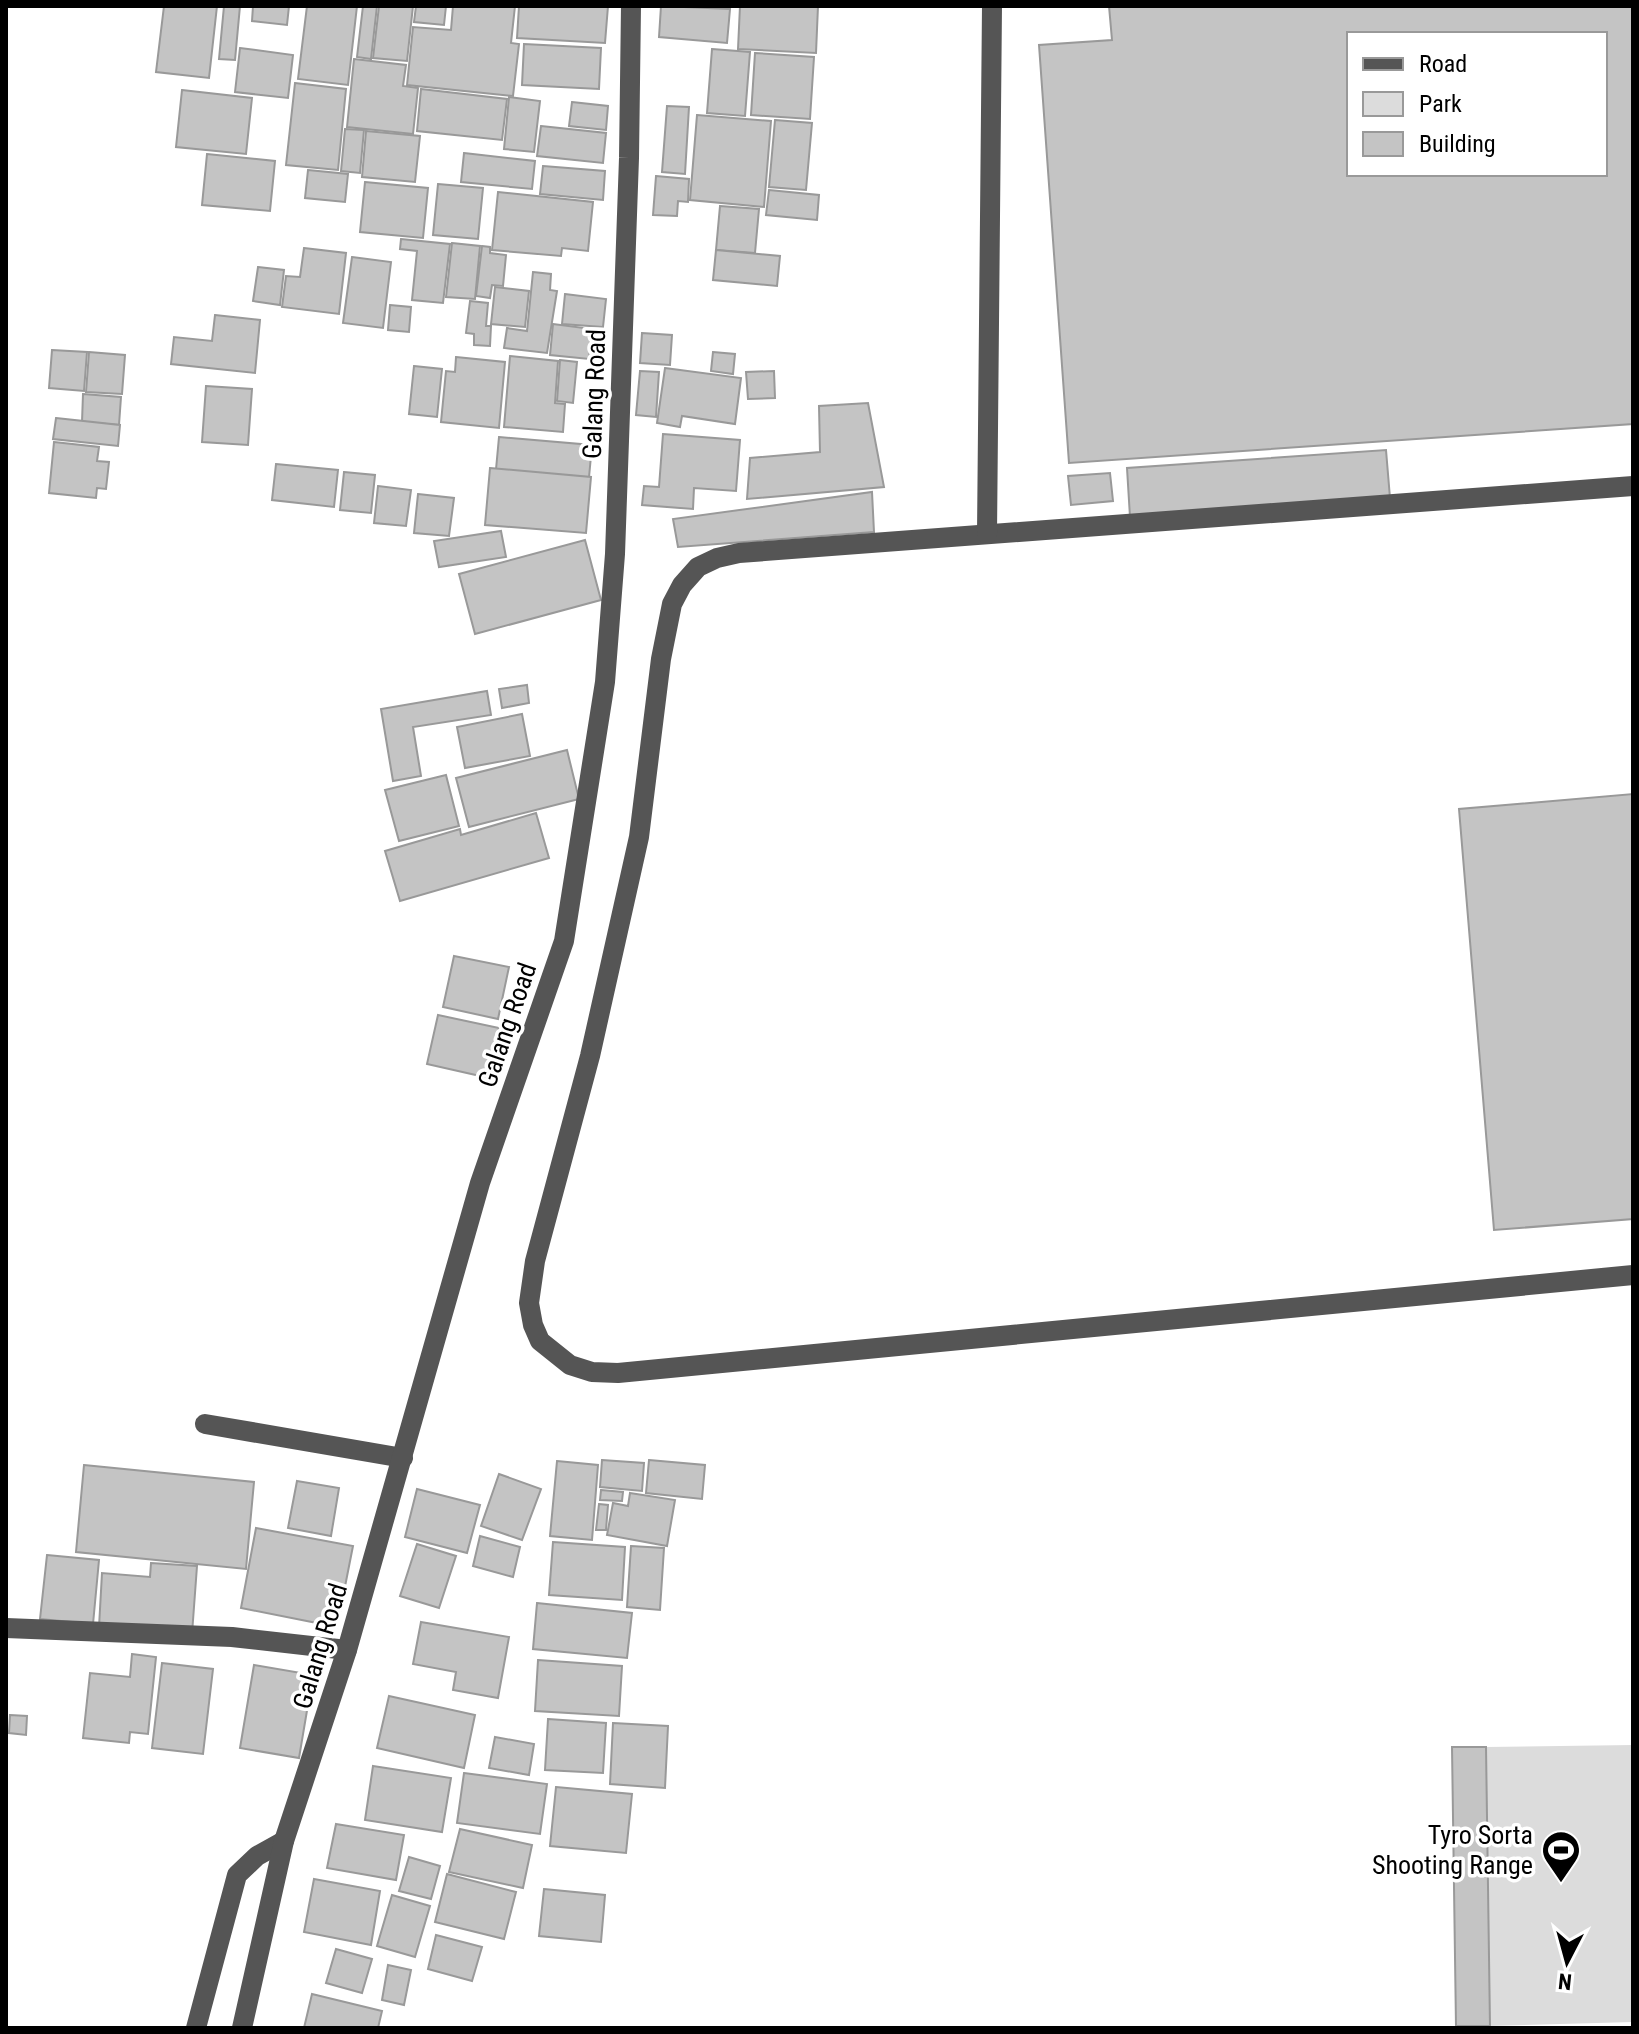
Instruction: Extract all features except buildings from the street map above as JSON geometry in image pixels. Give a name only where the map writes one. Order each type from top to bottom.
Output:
[{"type":"street","name":"Galang Road","points":[[242,2028],[284,1841],[347,1650],[480,1183],[564,941],[605,682],[616,524],[629,158],[631,6]]},
{"type":"street","points":[[987,534],[992,6]]},
{"type":"street","points":[[1633,486],[739,553],[698,567],[682,585],[672,604],[639,837],[607,985],[535,1261],[529,1303],[540,1341],[570,1365],[592,1372],[618,1373],[1633,1275]]},
{"type":"street","points":[[205,1424],[403,1458]]},
{"type":"street","points":[[6,1628],[232,1637],[347,1650]]},
{"type":"street","points":[[196,2028],[237,1875],[257,1856],[284,1841]]},
{"type":"green space","name":"Tyro Sorta Shooting Range","points":[[1633,1745],[1633,2022],[1490,2026],[1486,1747]]},
{"type":"place","name":"Tyro Sorta Shooting Range","points":[[1561,1884]]}]
